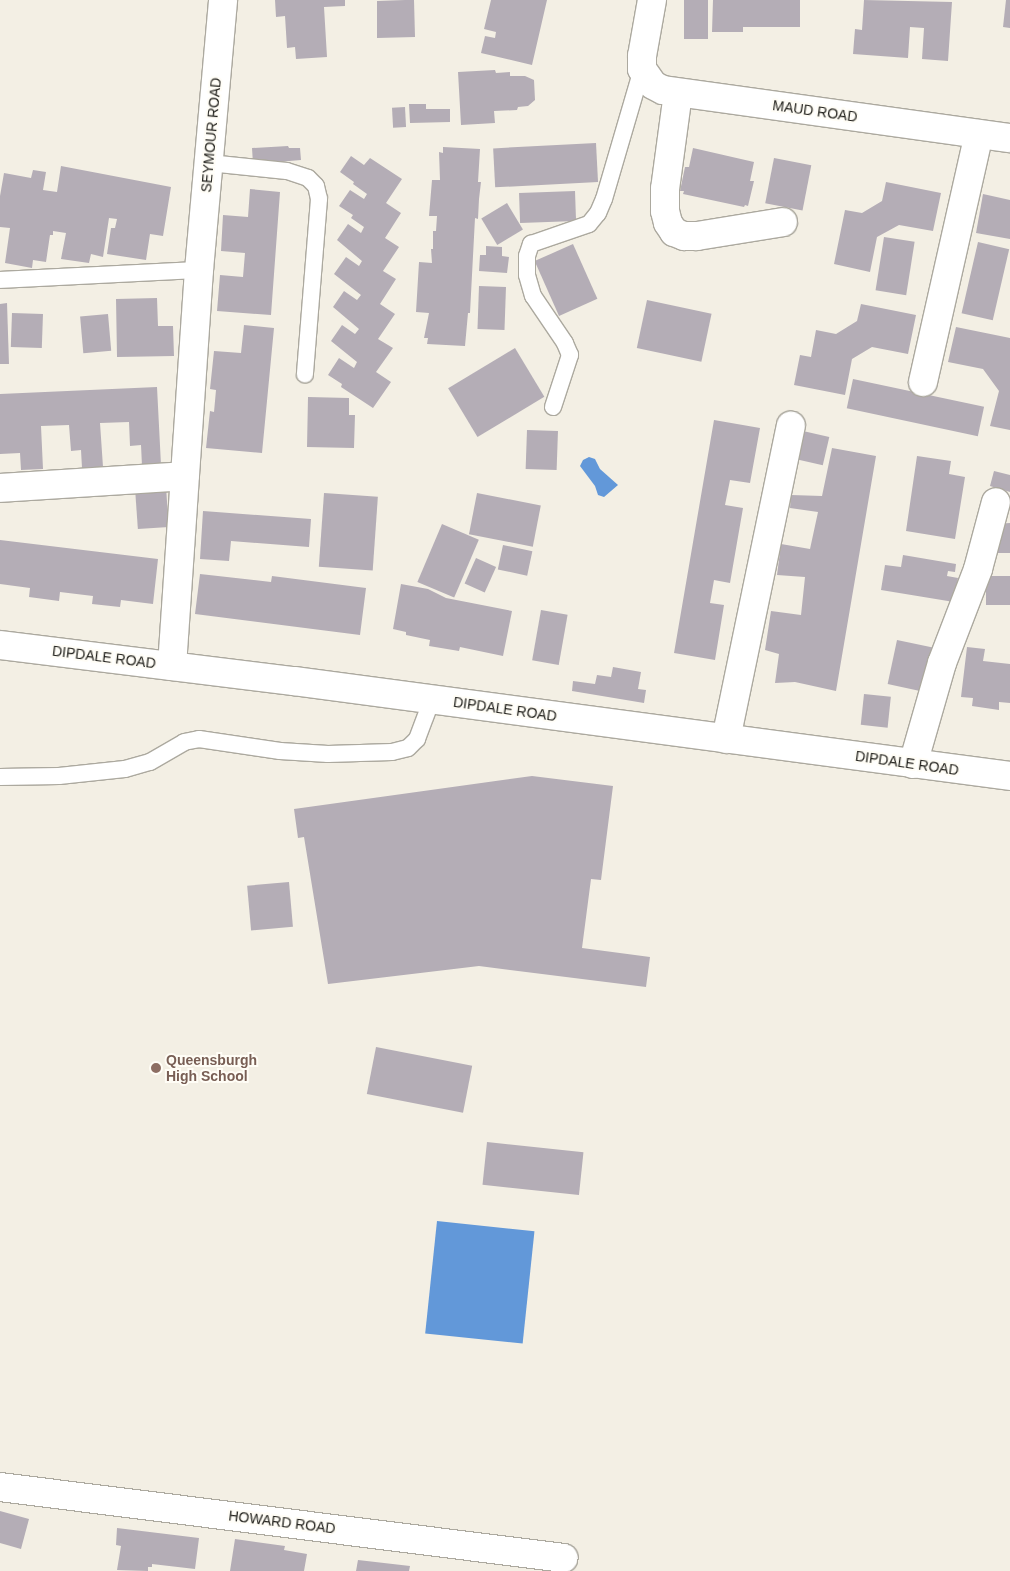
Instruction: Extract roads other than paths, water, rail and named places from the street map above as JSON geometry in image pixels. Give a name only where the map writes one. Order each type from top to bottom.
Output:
[{"type":"street","name":"SEYMOUR ROAD","points":[[172,666],[199,270],[223,0]]},
{"type":"street","points":[[642,62],[652,0]]},
{"type":"street","name":"MAUD ROAD","points":[[642,62],[652,85],[678,93],[1010,138]]},
{"type":"street","points":[[678,93],[665,189],[665,211],[668,223],[674,232],[684,236],[696,236],[783,222]]},
{"type":"street","points":[[923,382],[979,134]]},
{"type":"street","points":[[726,739],[791,426]]},
{"type":"street","points":[[0,488],[185,476]]},
{"type":"street","points":[[913,764],[942,663],[978,569],[996,502]]},
{"type":"street","name":"DIPDALE ROAD","points":[[0,645],[432,699],[1010,776]]},
{"type":"street","name":"HOWARD ROAD","points":[[0,1487],[564,1558]]},
{"type":"lane","points":[[553,407],[570,355],[565,344],[533,296],[527,275],[527,256],[532,244],[588,224],[598,214],[604,200],[642,62]]},
{"type":"lane","points":[[209,164],[287,171],[308,178],[316,186],[319,200],[305,374]]},
{"type":"lane","points":[[0,280],[199,270]]},
{"type":"lane","points":[[0,777],[59,776],[125,769],[150,762],[184,742],[198,739],[280,751],[328,754],[392,752],[408,748],[417,739],[432,699]]},
{"type":"water","points":[[589,457],[595,459],[600,469],[618,485],[604,497],[598,495],[595,486],[580,466],[583,460]]},
{"type":"water","points":[[437,1221],[534,1231],[523,1344],[425,1333]]},
{"type":"place","name":"Queensburgh High School","points":[[156,1068]]}]
